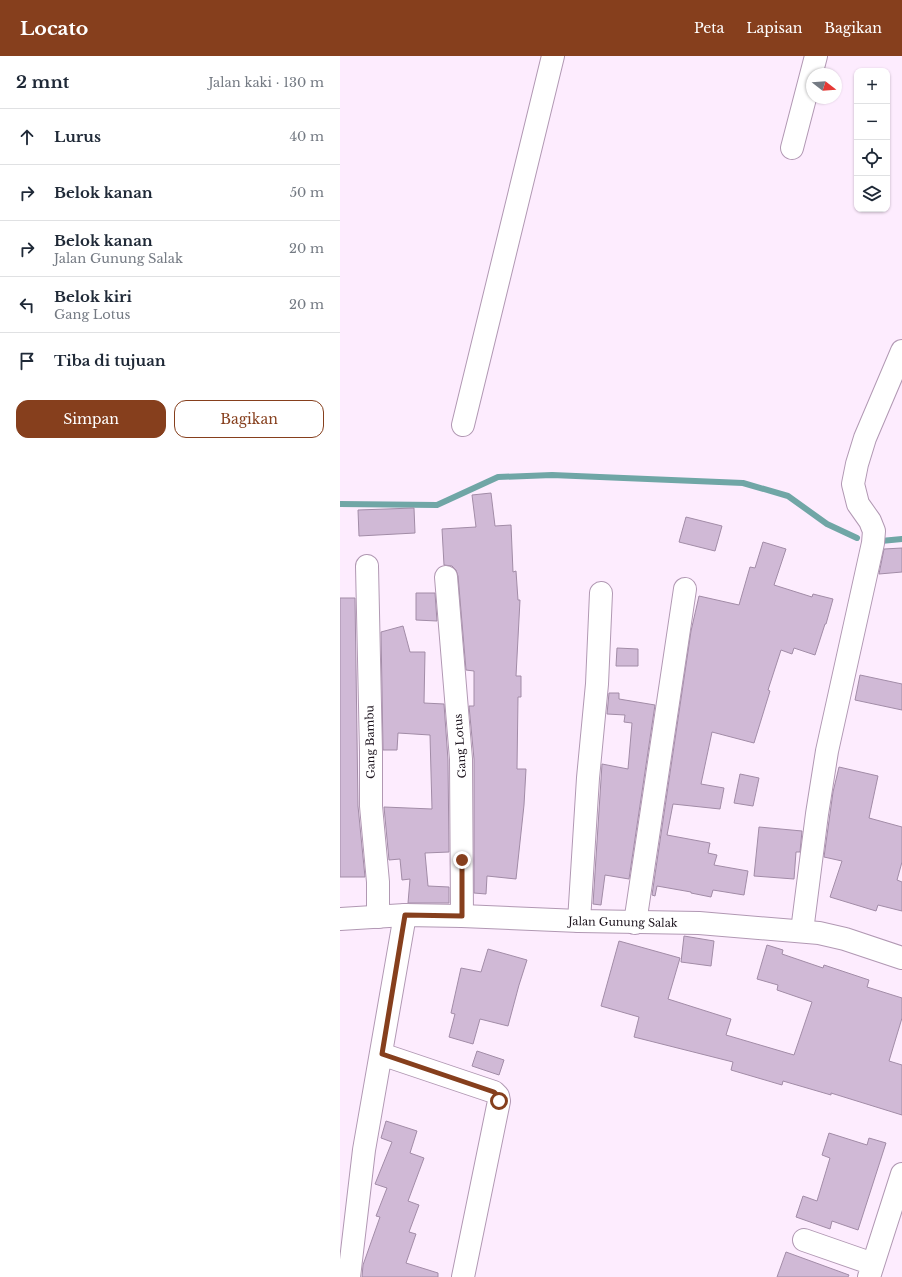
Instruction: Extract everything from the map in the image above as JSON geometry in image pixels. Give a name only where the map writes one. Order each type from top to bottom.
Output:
[{"type":"street","points":[[463,425],[553,56]]},
{"type":"street","points":[[792,148],[816,56]]},
{"type":"street","points":[[802,931],[817,814],[827,751],[873,543],[874,531],[870,521],[858,504],[853,484],[865,438],[902,351]]},
{"type":"street","name":"Gang Bambu","points":[[368,566],[371,806],[378,882],[378,917]]},
{"type":"street","name":"Gang Lotus","points":[[446,577],[461,758],[462,916]]},
{"type":"street","points":[[635,922],[685,589]]},
{"type":"street","points":[[579,921],[588,778],[597,684],[601,593]]},
{"type":"street","points":[[349,1277],[364,1150],[382,1054],[405,915]]},
{"type":"street","name":"Jalan Gunung Salak","points":[[340,919],[405,915],[462,916],[699,924],[802,931],[845,939],[902,958]]},
{"type":"street","points":[[382,1054],[494,1092],[498,1096],[499,1101],[463,1277]]},
{"type":"street","points":[[804,1240],[871,1270],[902,1174]]},
{"type":"building","points":[[491,493],[495,526],[511,525],[513,572],[516,571],[518,600],[520,600],[516,676],[521,676],[521,697],[518,697],[517,769],[526,769],[524,805],[516,879],[487,876],[486,894],[474,893],[474,759],[469,706],[474,706],[474,671],[466,670],[458,576],[456,570],[452,566],[444,565],[442,529],[476,527],[472,495]]},
{"type":"building","points":[[414,508],[415,533],[359,536],[358,510]]},
{"type":"building","points":[[686,517],[722,526],[715,551],[679,542]]},
{"type":"building","points":[[763,542],[786,549],[774,585],[812,597],[813,594],[833,599],[826,624],[815,655],[794,648],[792,654],[781,650],[768,690],[770,691],[754,743],[712,732],[701,784],[724,788],[720,809],[673,804],[667,835],[710,843],[708,853],[717,855],[714,865],[748,871],[744,895],[713,890],[711,897],[657,886],[655,896],[652,895],[691,631],[699,596],[739,605],[750,567],[755,568]]},
{"type":"building","points":[[902,548],[902,572],[879,574],[884,549]]},
{"type":"building","points":[[416,593],[435,593],[437,621],[416,620]]},
{"type":"building","points":[[340,598],[355,598],[358,806],[365,877],[340,877]]},
{"type":"building","points":[[403,626],[410,652],[425,652],[424,703],[444,704],[448,760],[449,852],[425,853],[428,886],[449,887],[449,903],[408,903],[410,879],[402,880],[400,859],[389,860],[384,807],[432,809],[430,735],[398,733],[397,750],[383,750],[381,632]]},
{"type":"building","points":[[617,648],[638,649],[638,666],[616,666]]},
{"type":"building","points":[[860,675],[902,684],[902,710],[855,700]]},
{"type":"building","points":[[609,693],[619,693],[619,699],[655,705],[629,879],[605,875],[601,905],[593,904],[602,764],[628,769],[632,723],[624,722],[625,715],[607,714]]},
{"type":"building","points":[[839,767],[878,776],[869,818],[902,827],[902,862],[897,880],[902,882],[902,911],[878,905],[876,911],[830,897],[842,861],[824,857],[833,792]]},
{"type":"building","points":[[740,774],[759,778],[753,806],[734,803]]},
{"type":"building","points":[[759,827],[802,831],[800,852],[796,852],[794,879],[754,876]]},
{"type":"building","points":[[684,936],[714,941],[711,966],[681,962]]},
{"type":"building","points":[[619,941],[680,958],[668,999],[731,1019],[726,1035],[794,1055],[812,1002],[777,990],[778,985],[757,979],[767,945],[783,950],[782,954],[823,968],[824,965],[869,980],[867,987],[902,998],[902,1018],[889,1061],[902,1065],[902,1115],[831,1093],[831,1095],[783,1081],[782,1085],[731,1070],[733,1062],[634,1037],[639,1017],[601,1006]]},
{"type":"building","points":[[488,949],[527,960],[508,1026],[480,1019],[473,1044],[449,1037],[455,1014],[451,1013],[461,968],[481,972]]},
{"type":"building","points":[[477,1051],[504,1060],[499,1075],[472,1066]]},
{"type":"building","points":[[386,1121],[417,1131],[410,1153],[424,1158],[408,1201],[419,1205],[409,1232],[416,1234],[406,1263],[438,1273],[438,1277],[362,1277],[363,1265],[380,1217],[376,1216],[387,1188],[375,1184],[392,1142],[381,1138]]},
{"type":"building","points":[[829,1133],[867,1145],[869,1138],[886,1143],[858,1230],[832,1221],[830,1229],[796,1217],[803,1196],[817,1201],[830,1158],[822,1155]]},
{"type":"building","points":[[786,1252],[849,1275],[848,1277],[777,1277]]},
{"type":"waterway","points":[[340,504],[437,505],[498,477],[552,475],[743,483],[788,496],[827,524],[857,538]]},
{"type":"waterway","points":[[881,541],[902,539]]},
{"type":"route","points":[[462,860],[462,916],[405,915],[382,1054],[494,1092],[498,1096],[499,1101]]}]
